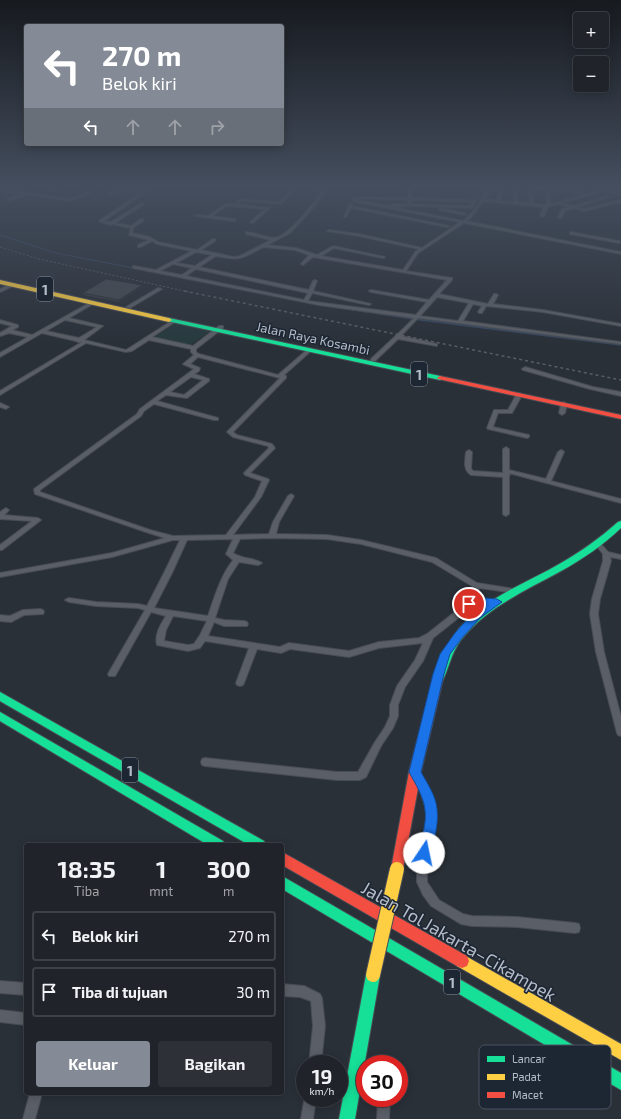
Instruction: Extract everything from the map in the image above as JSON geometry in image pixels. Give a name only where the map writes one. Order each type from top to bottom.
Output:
[{"type":"main road","name":"Jalan Raya Kosambi","points":[[0,279],[173,321],[373,360],[621,412]]},
{"type":"main road","name":"Jalan Raya Kosambi","points":[[0,282],[89,301],[128,307],[310,350],[519,395],[563,409],[621,416]]},
{"type":"main road","points":[[347,1119],[373,975],[397,869],[415,772],[438,674],[446,654],[458,635],[476,616],[515,591],[598,544],[621,524]]},
{"type":"main road","name":"1","points":[[0,696],[257,843]]},
{"type":"main road","name":"1","points":[[0,716],[216,843]]},
{"type":"main road","name":"Jalan Tol Jakarta–Cikampek","points":[[284,859],[609,1045]]},
{"type":"main road","name":"1","points":[[284,883],[558,1045]]},
{"type":"main road","name":"Jalan Tol Jakarta–Cikampek","points":[[611,1046],[621,1052]]},
{"type":"main road","name":"1","points":[[611,1076],[621,1082]]},
{"type":"street","points":[[139,246],[151,240]]},
{"type":"street","points":[[153,240],[196,251],[238,258],[272,240]]},
{"type":"street","points":[[155,272],[214,240]]},
{"type":"street","points":[[383,240],[423,249]]},
{"type":"street","points":[[404,271],[417,252],[436,240]]},
{"type":"street","points":[[555,240],[621,253]]},
{"type":"street","points":[[610,251],[620,241]]},
{"type":"street","points":[[262,246],[296,250],[314,256],[450,278],[451,280],[373,360]]},
{"type":"street","points":[[303,264],[314,256],[335,247],[383,257]]},
{"type":"street","points":[[180,279],[216,254]]},
{"type":"street","points":[[172,263],[369,304]]},
{"type":"street","points":[[134,267],[180,279],[317,305],[621,347]]},
{"type":"street","points":[[308,303],[310,291],[315,281]]},
{"type":"street","points":[[0,291],[13,285]]},
{"type":"street","points":[[128,307],[160,289]]},
{"type":"street","points":[[371,291],[430,301]]},
{"type":"street","points":[[436,295],[488,305],[543,311],[621,325]]},
{"type":"street","points":[[480,312],[496,295]]},
{"type":"street","points":[[0,355],[64,318],[89,301]]},
{"type":"street","points":[[460,322],[472,302]]},
{"type":"street","points":[[64,318],[101,326],[78,341]]},
{"type":"street","points":[[414,318],[460,322],[621,343]]},
{"type":"street","points":[[0,321],[16,326],[0,335]]},
{"type":"street","points":[[41,331],[78,341],[126,351],[130,350],[173,321]]},
{"type":"street","points":[[148,338],[194,348],[219,329]]},
{"type":"street","points":[[8,331],[32,336]]},
{"type":"street","points":[[397,337],[435,344]]},
{"type":"street","points":[[0,393],[84,342]]},
{"type":"street","points":[[194,348],[193,352],[197,355],[239,366],[242,369],[279,377],[310,350]]},
{"type":"street","points":[[173,538],[148,531],[37,493],[37,489],[139,415],[140,412],[153,402],[191,375],[198,369],[187,365],[186,363],[197,355]]},
{"type":"street","points":[[525,369],[592,388],[621,394]]},
{"type":"street","points":[[166,393],[184,397],[207,380],[191,375]]},
{"type":"street","points":[[230,536],[258,497],[266,480],[247,473],[272,448],[270,445],[235,436],[230,432],[284,377]]},
{"type":"street","points":[[519,395],[510,412],[496,411],[490,428],[527,436]]},
{"type":"street","points":[[153,402],[216,419]]},
{"type":"street","points":[[506,449],[506,514]]},
{"type":"street","points":[[469,452],[468,469],[471,473],[507,473],[548,481],[621,501]]},
{"type":"street","points":[[548,481],[561,452]]},
{"type":"street","points":[[272,536],[276,522],[291,496]]},
{"type":"street","points":[[0,517],[6,510]]},
{"type":"street","points":[[0,517],[38,520],[2,545]]},
{"type":"street","points":[[0,575],[112,555],[173,538],[230,536],[339,538],[418,555],[434,560],[449,568],[469,582],[515,591]]},
{"type":"street","points":[[238,536],[229,554],[237,559],[258,563]]},
{"type":"street","points":[[112,674],[136,635],[171,569],[184,538]]},
{"type":"street","points":[[598,544],[606,554],[621,557]]},
{"type":"street","points":[[606,554],[605,569],[594,607],[594,619],[600,652],[621,733]]},
{"type":"street","points":[[171,614],[162,630],[159,640],[160,643],[190,648],[197,646],[203,638],[221,588],[233,563],[237,559]]},
{"type":"street","points":[[203,638],[281,650],[289,646],[349,654],[379,645],[420,641],[430,636],[474,600],[476,584]]},
{"type":"street","points":[[69,600],[96,604],[138,606],[148,610],[171,614],[211,618],[224,623],[244,624]]},
{"type":"street","points":[[474,600],[497,602]]},
{"type":"street","points":[[0,618],[11,619],[23,613],[40,612]]},
{"type":"street","points":[[205,762],[337,776],[360,776],[363,774],[378,744],[390,728],[394,716],[394,705],[401,686],[419,661],[430,636]]},
{"type":"street","points":[[240,683],[254,646]]},
{"type":"street","points":[[415,772],[426,794],[431,809],[431,822],[422,868],[422,882],[435,903],[461,919],[472,921],[517,922],[575,928]]},
{"type":"street","points":[[0,987],[24,990]]},
{"type":"street","points":[[284,990],[297,989],[316,998],[319,1026],[316,1055]]},
{"type":"street","points":[[0,1016],[24,1019]]},
{"type":"street","points":[[29,1119],[35,1095]]},
{"type":"street","points":[[307,1119],[309,1107]]},
{"type":"street","points":[[383,1119],[384,1107]]},
{"type":"green space","points":[[176,323],[211,331],[188,346],[153,338]]},
{"type":"building","points":[[106,279],[142,285],[119,300],[83,293]]},
{"type":"waterway","points":[[16,240],[56,253],[255,292]]},
{"type":"waterway","points":[[255,292],[311,303]]},
{"type":"waterway","points":[[335,307],[413,319],[621,345]]},
{"type":"railway","points":[[0,247],[39,259],[189,292]]},
{"type":"railway","points":[[184,291],[621,380]]},
{"type":"traffic: fast","points":[[169,320],[440,378]]},
{"type":"traffic: fast","points":[[438,679],[445,657],[456,639],[468,624],[500,600],[573,560],[598,543],[621,524]]},
{"type":"traffic: fast","points":[[0,696],[257,843]]},
{"type":"traffic: fast","points":[[0,716],[216,843]]},
{"type":"traffic: fast","points":[[284,883],[558,1045]]},
{"type":"traffic: fast","points":[[347,1119],[373,975]]},
{"type":"traffic: fast","points":[[611,1076],[621,1082]]},
{"type":"traffic: slow","points":[[0,282],[169,320]]},
{"type":"traffic: slow","points":[[373,975],[397,869]]},
{"type":"traffic: slow","points":[[462,961],[609,1045]]},
{"type":"traffic: slow","points":[[611,1046],[621,1052]]},
{"type":"traffic: jam","points":[[440,378],[621,417]]},
{"type":"traffic: jam","points":[[397,869],[415,772],[438,679]]},
{"type":"traffic: jam","points":[[284,859],[462,961]]},
{"type":"route","points":[[424,853],[431,822],[431,809],[426,794],[415,772],[438,674],[450,646],[458,635],[476,616],[497,602],[474,600],[469,604]]}]
